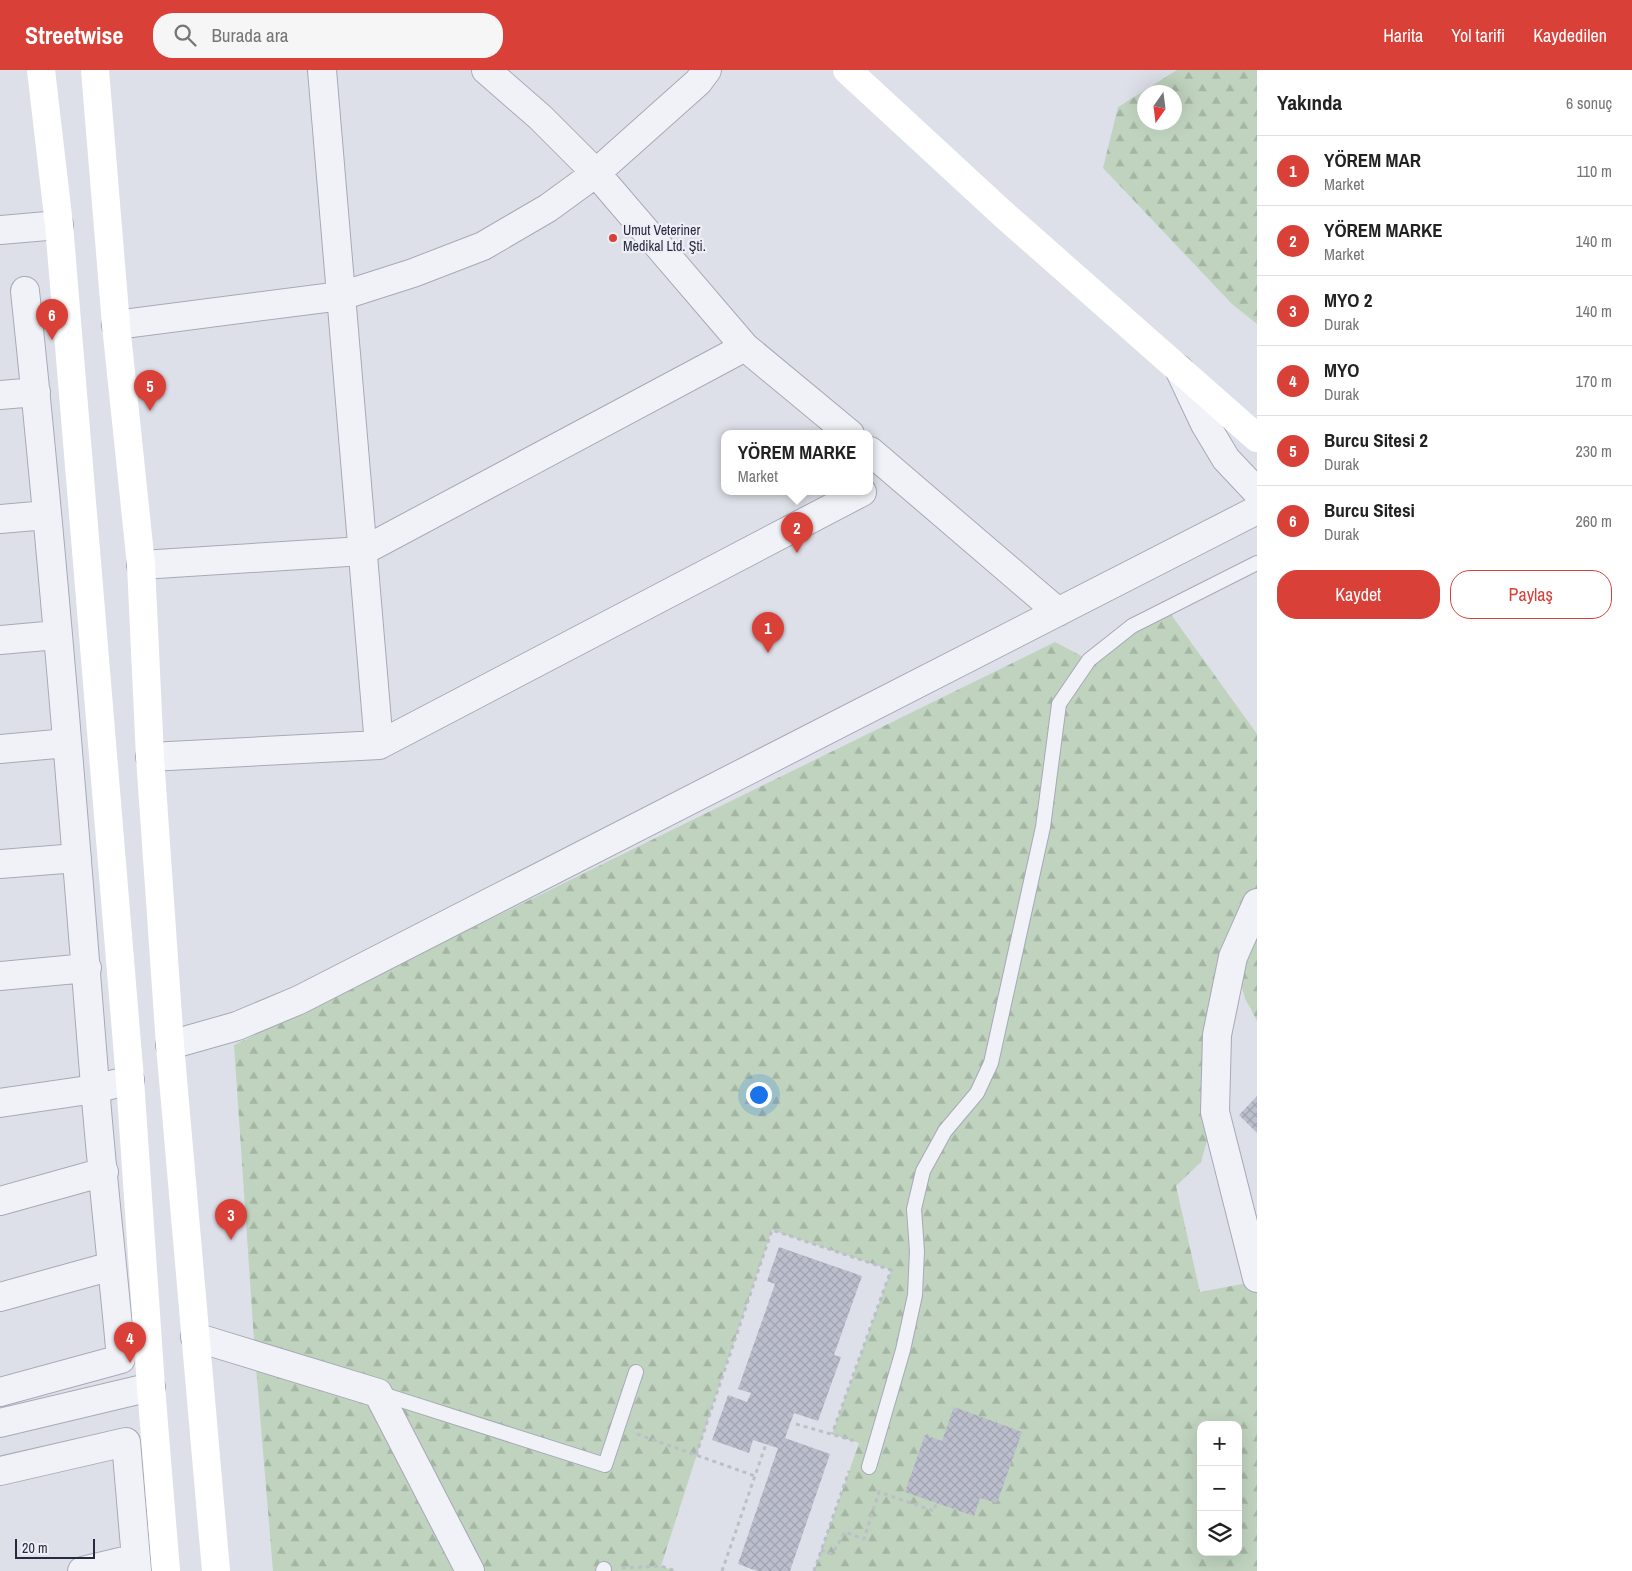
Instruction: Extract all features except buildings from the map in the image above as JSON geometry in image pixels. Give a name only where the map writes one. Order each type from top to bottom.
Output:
[{"type":"main road","points":[[41,70],[59,225],[130,1080],[151,1388],[166,1571]]},
{"type":"main road","points":[[95,70],[116,325],[142,566],[150,757],[170,1045],[216,1571]]},
{"type":"main road","points":[[847,70],[1003,214],[1257,438]]},
{"type":"street","points":[[322,70],[379,745]]},
{"type":"street","points":[[486,70],[540,117],[596,172],[745,347],[845,430]]},
{"type":"street","points":[[116,325],[341,296],[413,273],[483,246],[548,208],[596,172],[698,82],[707,70]]},
{"type":"street","points":[[0,230],[59,225]]},
{"type":"street","points":[[0,1392],[120,1359],[47,515],[25,291]]},
{"type":"street","points":[[142,566],[363,551],[745,347]]},
{"type":"street","points":[[1179,369],[1205,424],[1226,459],[1257,492]]},
{"type":"street","points":[[0,395],[36,392]]},
{"type":"street","points":[[873,454],[1058,612]]},
{"type":"street","points":[[873,486],[897,474]]},
{"type":"street","points":[[150,757],[379,745],[856,495]]},
{"type":"street","points":[[170,1045],[237,1026],[299,1000],[1257,510]]},
{"type":"street","points":[[0,519],[47,515]]},
{"type":"street","points":[[0,640],[57,635]]},
{"type":"street","points":[[0,749],[67,744]]},
{"type":"street","points":[[0,864],[77,858]]},
{"type":"street","points":[[1257,903],[1233,957],[1217,1035],[1215,1112],[1257,1278]]},
{"type":"street","points":[[0,976],[86,968]]},
{"type":"street","points":[[0,1103],[96,1089],[130,1080]]},
{"type":"street","points":[[0,1201],[104,1172]]},
{"type":"street","points":[[0,1297],[112,1266]]},
{"type":"street","points":[[195,1337],[378,1393],[470,1571]]},
{"type":"street","points":[[0,1423],[151,1388]]},
{"type":"street","points":[[0,1471],[126,1442],[137,1565],[82,1571]]},
{"type":"lane","points":[[869,1467],[903,1350],[915,1295],[917,1251],[914,1209],[924,1171],[944,1131],[977,1093],[991,1062],[1043,828],[1059,704],[1089,660],[1132,626],[1257,564]]},
{"type":"lane","points":[[378,1393],[605,1465],[636,1372]]},
{"type":"path","points":[[696,1455],[772,1230],[891,1270],[832,1434]]},
{"type":"path","points":[[796,1424],[859,1442]]},
{"type":"path","points":[[617,1428],[755,1476]]},
{"type":"path","points":[[722,1571],[766,1444]]},
{"type":"path","points":[[814,1571],[849,1469]]},
{"type":"path","points":[[821,1550],[832,1554],[845,1532],[864,1539],[879,1492],[934,1511],[936,1503]]},
{"type":"path","points":[[604,1570],[661,1566],[676,1571]]},
{"type":"green space","points":[[1177,70],[1257,70],[1257,324],[1232,304],[1103,168],[1118,107],[1137,95],[1137,130],[1182,130],[1182,85],[1153,85]]},
{"type":"green space","points":[[1167,609],[1257,734],[1257,1021],[1245,998],[1233,958],[1215,1112],[1201,1162],[1176,1186],[1200,1292],[1257,1283],[1257,1571],[814,1571],[859,1443],[832,1434],[891,1270],[772,1230],[661,1566],[675,1571],[273,1571],[255,1355],[234,1045],[1055,642],[1089,660]]},
{"type":"place","name":"Umut Veteriner Medikal Ltd. Şti.","points":[[613,238]]},
{"type":"place","name":"Burcu Sitesi","points":[[52,340]]},
{"type":"place","name":"Burcu Sitesi 2","points":[[150,411]]},
{"type":"place","name":"YÖREM MARKE","points":[[797,553]]},
{"type":"place","name":"YÖREM MAR","points":[[768,653]]},
{"type":"place","name":"MYO 2","points":[[231,1240]]},
{"type":"place","name":"MYO","points":[[130,1363]]}]
